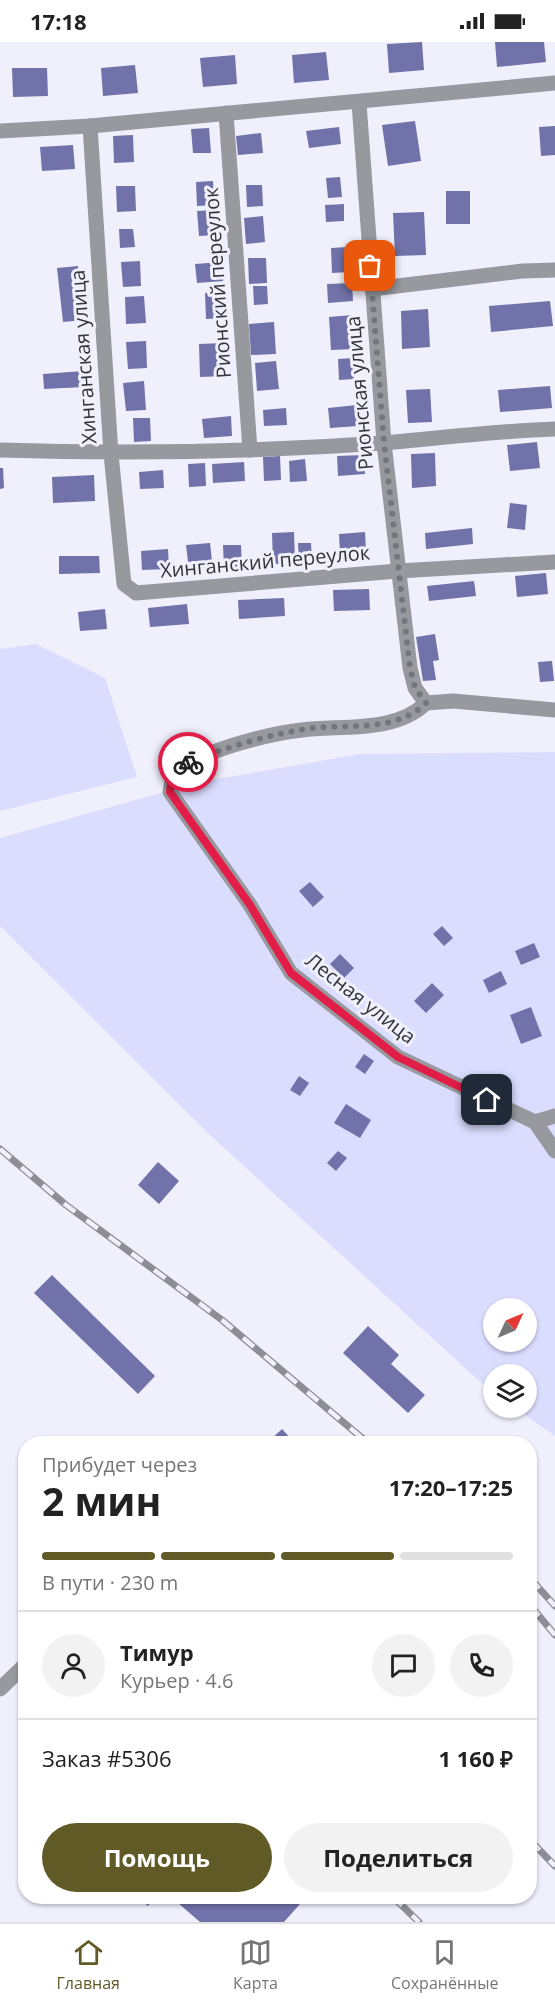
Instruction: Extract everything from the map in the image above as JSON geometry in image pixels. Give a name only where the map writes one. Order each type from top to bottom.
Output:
[{"type":"street","points":[[0,131],[90,126],[359,103],[555,83]]},
{"type":"street","name":"Рионская улица","points":[[359,103],[384,443],[398,571],[410,668],[415,688],[426,703]]},
{"type":"street","name":"Рионский переулок","points":[[226,113],[250,450]]},
{"type":"street","name":"Хинганская улица","points":[[90,126],[111,454],[124,584]]},
{"type":"street","points":[[372,289],[523,271],[555,270]]},
{"type":"street","points":[[0,450],[111,454],[250,450],[384,443],[489,431],[555,429]]},
{"type":"street","name":"Хинганский переулок","points":[[124,584],[136,593],[398,571],[555,562]]},
{"type":"street","points":[[426,703],[453,701],[555,710]]},
{"type":"street","name":"Лесная улица","points":[[426,703],[414,715],[392,722],[300,730],[224,748],[185,763],[172,774],[170,792],[250,905],[291,973],[398,1057],[535,1122]]},
{"type":"street","points":[[555,1116],[535,1122],[555,1151]]},
{"type":"street","points":[[0,1689],[18,1672]]},
{"type":"shaded area","points":[[36,644],[105,678],[137,777],[0,811],[0,649]]},
{"type":"shaded area","points":[[555,752],[555,1436],[530,1418],[537,1418],[537,1364],[483,1364],[483,1385],[210,1135],[0,926],[0,838],[200,782],[360,754]]},
{"type":"building","points":[[422,42],[424,70],[389,73],[387,44]]},
{"type":"building","points":[[495,42],[544,42],[546,62],[497,67]]},
{"type":"building","points":[[326,52],[329,80],[294,83],[292,55]]},
{"type":"building","points":[[235,55],[237,84],[203,87],[200,58]]},
{"type":"building","points":[[135,65],[138,93],[103,96],[101,68]]},
{"type":"building","points":[[12,68],[47,68],[48,96],[13,97]]},
{"type":"building","points":[[415,121],[421,161],[388,166],[382,125]]},
{"type":"building","points":[[555,126],[555,155],[541,156],[539,127]]},
{"type":"building","points":[[339,127],[341,144],[309,148],[306,131]]},
{"type":"building","points":[[209,128],[211,153],[193,153],[191,129]]},
{"type":"building","points":[[261,133],[263,153],[238,155],[236,136]]},
{"type":"building","points":[[133,135],[134,162],[114,163],[113,136]]},
{"type":"building","points":[[73,145],[75,169],[42,171],[40,147]]},
{"type":"building","points":[[340,177],[342,197],[328,198],[326,178]]},
{"type":"building","points":[[213,181],[214,205],[197,206],[196,182]]},
{"type":"building","points":[[246,185],[262,185],[263,206],[247,207]]},
{"type":"building","points":[[116,186],[135,186],[136,211],[117,212]]},
{"type":"building","points":[[446,191],[470,191],[470,224],[446,224]]},
{"type":"building","points":[[344,204],[344,221],[326,222],[325,205]]},
{"type":"building","points":[[215,210],[217,235],[199,236],[197,211]]},
{"type":"building","points":[[424,212],[426,255],[395,256],[393,213]]},
{"type":"building","points":[[263,216],[265,242],[246,244],[244,218]]},
{"type":"building","points":[[119,229],[133,229],[135,247],[120,248]]},
{"type":"building","points":[[347,247],[349,272],[332,273],[331,248]]},
{"type":"building","points":[[248,258],[266,258],[267,283],[249,284]]},
{"type":"building","points":[[140,261],[141,286],[123,287],[121,262]]},
{"type":"building","points":[[221,262],[223,281],[197,283],[195,264]]},
{"type":"building","points":[[78,266],[84,320],[63,322],[57,268]]},
{"type":"building","points":[[352,283],[353,301],[328,303],[327,284]]},
{"type":"building","points":[[253,286],[267,286],[268,304],[254,305]]},
{"type":"building","points":[[223,292],[225,318],[206,319],[205,293]]},
{"type":"building","points":[[144,296],[146,323],[126,324],[125,297]]},
{"type":"building","points":[[550,301],[553,326],[491,332],[489,306]]},
{"type":"building","points":[[428,309],[430,347],[402,349],[401,311]]},
{"type":"building","points":[[353,315],[355,349],[331,350],[329,317]]},
{"type":"building","points":[[274,322],[276,354],[251,355],[249,324]]},
{"type":"building","points":[[146,341],[147,368],[128,369],[126,342]]},
{"type":"building","points":[[223,343],[225,376],[200,377],[199,344]]},
{"type":"building","points":[[353,358],[354,379],[339,380],[338,359]]},
{"type":"building","points":[[276,361],[279,389],[257,391],[255,363]]},
{"type":"building","points":[[83,371],[84,387],[44,389],[43,374]]},
{"type":"building","points":[[144,381],[146,410],[126,411],[123,383]]},
{"type":"building","points":[[550,386],[552,408],[500,412],[498,390]]},
{"type":"building","points":[[430,389],[432,422],[408,423],[406,390]]},
{"type":"building","points":[[357,405],[358,426],[330,428],[328,408]]},
{"type":"building","points":[[286,408],[287,425],[264,426],[263,410]]},
{"type":"building","points":[[231,416],[232,436],[204,438],[202,419]]},
{"type":"building","points":[[133,418],[150,418],[151,441],[134,442]]},
{"type":"building","points":[[537,442],[540,468],[510,471],[507,445]]},
{"type":"building","points":[[435,453],[436,486],[412,488],[411,454]]},
{"type":"building","points":[[364,455],[365,474],[338,476],[337,456]]},
{"type":"building","points":[[280,456],[281,480],[264,481],[263,457]]},
{"type":"building","points":[[305,459],[307,481],[290,482],[289,461]]},
{"type":"building","points":[[244,462],[245,481],[213,483],[212,464]]},
{"type":"building","points":[[205,463],[206,486],[189,487],[188,464]]},
{"type":"building","points":[[0,468],[3,468],[4,488],[0,489]]},
{"type":"building","points":[[163,470],[164,488],[140,489],[139,472]]},
{"type":"building","points":[[94,475],[95,501],[53,503],[52,477]]},
{"type":"building","points":[[510,503],[527,505],[525,530],[507,528]]},
{"type":"building","points":[[472,528],[473,544],[426,549],[425,533]]},
{"type":"building","points":[[294,532],[295,563],[273,564],[272,533]]},
{"type":"building","points":[[365,532],[366,551],[340,553],[339,534]]},
{"type":"building","points":[[210,543],[212,561],[188,562],[186,545]]},
{"type":"building","points":[[298,543],[311,543],[312,561],[299,561]]},
{"type":"building","points":[[223,545],[241,545],[242,569],[224,569]]},
{"type":"building","points":[[168,549],[169,569],[142,570],[141,551]]},
{"type":"building","points":[[59,556],[99,556],[100,573],[59,574]]},
{"type":"building","points":[[546,573],[548,594],[517,597],[515,576]]},
{"type":"building","points":[[474,581],[476,596],[429,601],[427,586]]},
{"type":"building","points":[[369,589],[370,610],[334,611],[333,590]]},
{"type":"building","points":[[284,598],[285,616],[239,619],[238,600]]},
{"type":"building","points":[[187,604],[189,624],[150,627],[148,608]]},
{"type":"building","points":[[105,609],[107,629],[80,631],[78,612]]},
{"type":"building","points":[[435,634],[439,660],[433,661],[436,680],[423,681],[416,637]]},
{"type":"building","points":[[552,661],[554,681],[540,682],[538,662]]},
{"type":"building","points":[[310,882],[324,897],[313,907],[299,891]]},
{"type":"building","points":[[442,926],[453,938],[444,946],[433,934]]},
{"type":"building","points":[[534,943],[540,957],[521,965],[515,951]]},
{"type":"building","points":[[340,954],[354,968],[344,978],[330,964]]},
{"type":"building","points":[[501,971],[507,984],[489,993],[483,980]]},
{"type":"building","points":[[432,983],[444,995],[426,1013],[414,1001]]},
{"type":"building","points":[[531,1007],[542,1036],[521,1044],[510,1015]]},
{"type":"building","points":[[364,1054],[374,1061],[365,1074],[355,1067]]},
{"type":"building","points":[[299,1076],[309,1083],[300,1096],[290,1090]]},
{"type":"building","points":[[346,1104],[371,1120],[360,1138],[334,1123]]},
{"type":"building","points":[[338,1151],[347,1158],[336,1171],[327,1163]]},
{"type":"building","points":[[158,1162],[179,1181],[159,1204],[138,1185]]},
{"type":"building","points":[[52,1275],[155,1376],[138,1394],[34,1293]]},
{"type":"building","points":[[368,1326],[399,1355],[391,1364],[425,1395],[408,1413],[343,1353]]},
{"type":"building","points":[[282,1429],[288,1436],[274,1436]]},
{"type":"building","points":[[179,1904],[300,1904],[284,1922],[200,1922]]},
{"type":"railway","points":[[0,1149],[66,1205],[222,1320],[360,1436]]},
{"type":"railway","points":[[537,1586],[555,1606]]},
{"type":"railway","points":[[537,1613],[555,1635]]},
{"type":"railway","points":[[537,1847],[555,1866]]},
{"type":"railway","points":[[400,1904],[419,1922]]},
{"type":"way so far","points":[[188,762],[224,748],[300,730],[392,722],[414,715],[426,703],[415,688],[410,668],[384,443],[370,266]]},
{"type":"route","points":[[188,762],[172,774],[170,792],[250,905],[291,973],[337,1012],[398,1057],[487,1100]]}]
